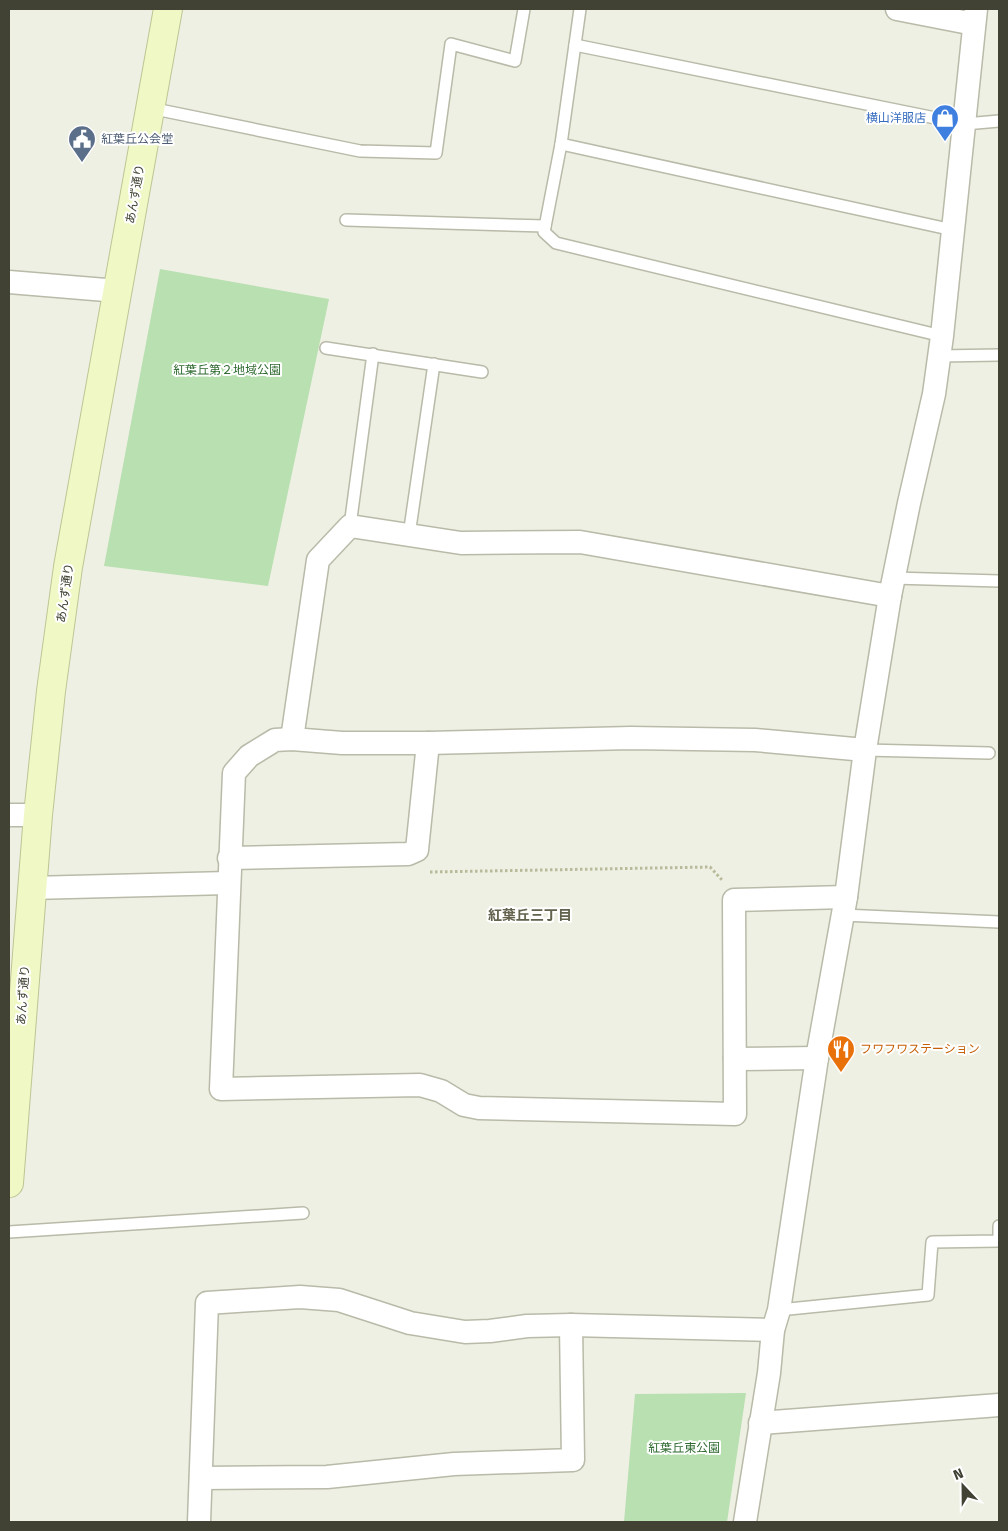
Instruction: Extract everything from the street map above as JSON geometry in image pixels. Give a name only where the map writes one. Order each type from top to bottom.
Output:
[{"type":"street","name":"あんず通り","points":[[9,1183],[12,1091],[51,691],[68,567],[168,9]]},
{"type":"street","points":[[745,1522],[818,1058],[845,906],[865,750],[892,587],[934,394],[965,124],[975,17],[896,9]]},
{"type":"street","points":[[9,282],[118,291]]},
{"type":"street","points":[[292,739],[318,560],[350,526],[461,542],[580,542],[892,587]]},
{"type":"street","points":[[845,906],[734,900],[735,1114],[479,1108],[464,1105],[441,1091],[420,1085],[221,1089],[229,858],[234,773],[250,756],[275,740],[292,739],[342,743],[428,743],[631,738],[755,740],[865,750]]},
{"type":"street","points":[[229,858],[408,854],[417,850],[428,743]]},
{"type":"street","points":[[9,815],[38,815]]},
{"type":"street","points":[[31,888],[228,883]]},
{"type":"street","points":[[735,1059],[818,1058]]},
{"type":"street","points":[[199,1522],[207,1303],[300,1297],[339,1300],[410,1323],[465,1332],[490,1332],[527,1326],[571,1324],[776,1320]]},
{"type":"street","points":[[201,1478],[327,1477],[454,1464],[574,1460],[571,1324]]},
{"type":"street","points":[[760,1423],[999,1405]]},
{"type":"lane","points":[[150,108],[360,151],[436,153],[451,44],[515,61],[524,9]]},
{"type":"lane","points":[[580,9],[561,144],[544,232],[556,243],[941,346],[999,354]]},
{"type":"lane","points":[[575,45],[965,124],[999,121]]},
{"type":"lane","points":[[561,144],[953,230]]},
{"type":"lane","points":[[346,220],[545,226]]},
{"type":"lane","points":[[326,348],[482,372]]},
{"type":"lane","points":[[350,526],[373,354]]},
{"type":"lane","points":[[409,535],[434,364]]},
{"type":"lane","points":[[892,587],[999,581]]},
{"type":"lane","points":[[865,750],[989,753]]},
{"type":"lane","points":[[845,906],[999,922]]},
{"type":"lane","points":[[9,1232],[303,1214]]},
{"type":"lane","points":[[776,1320],[928,1295],[932,1242],[999,1241],[999,1226]]},
{"type":"path","points":[[408,854],[420,870],[429,872],[710,867],[729,888],[734,900]]},
{"type":"green space","name":"紅葉丘第２地域公園","points":[[160,269],[329,299],[268,586],[104,566]]},
{"type":"green space","name":"紅葉丘東公園","points":[[746,1393],[727,1522],[624,1522],[635,1394]]},
{"type":"place","name":"横山洋服店","points":[[945,142]]},
{"type":"place","name":"紅葉丘公会堂","points":[[82,163]]},
{"type":"place","name":"フワフワステーション","points":[[841,1073]]},
{"type":"district","name":"紅葉丘三丁目","points":[[530,915]]}]
